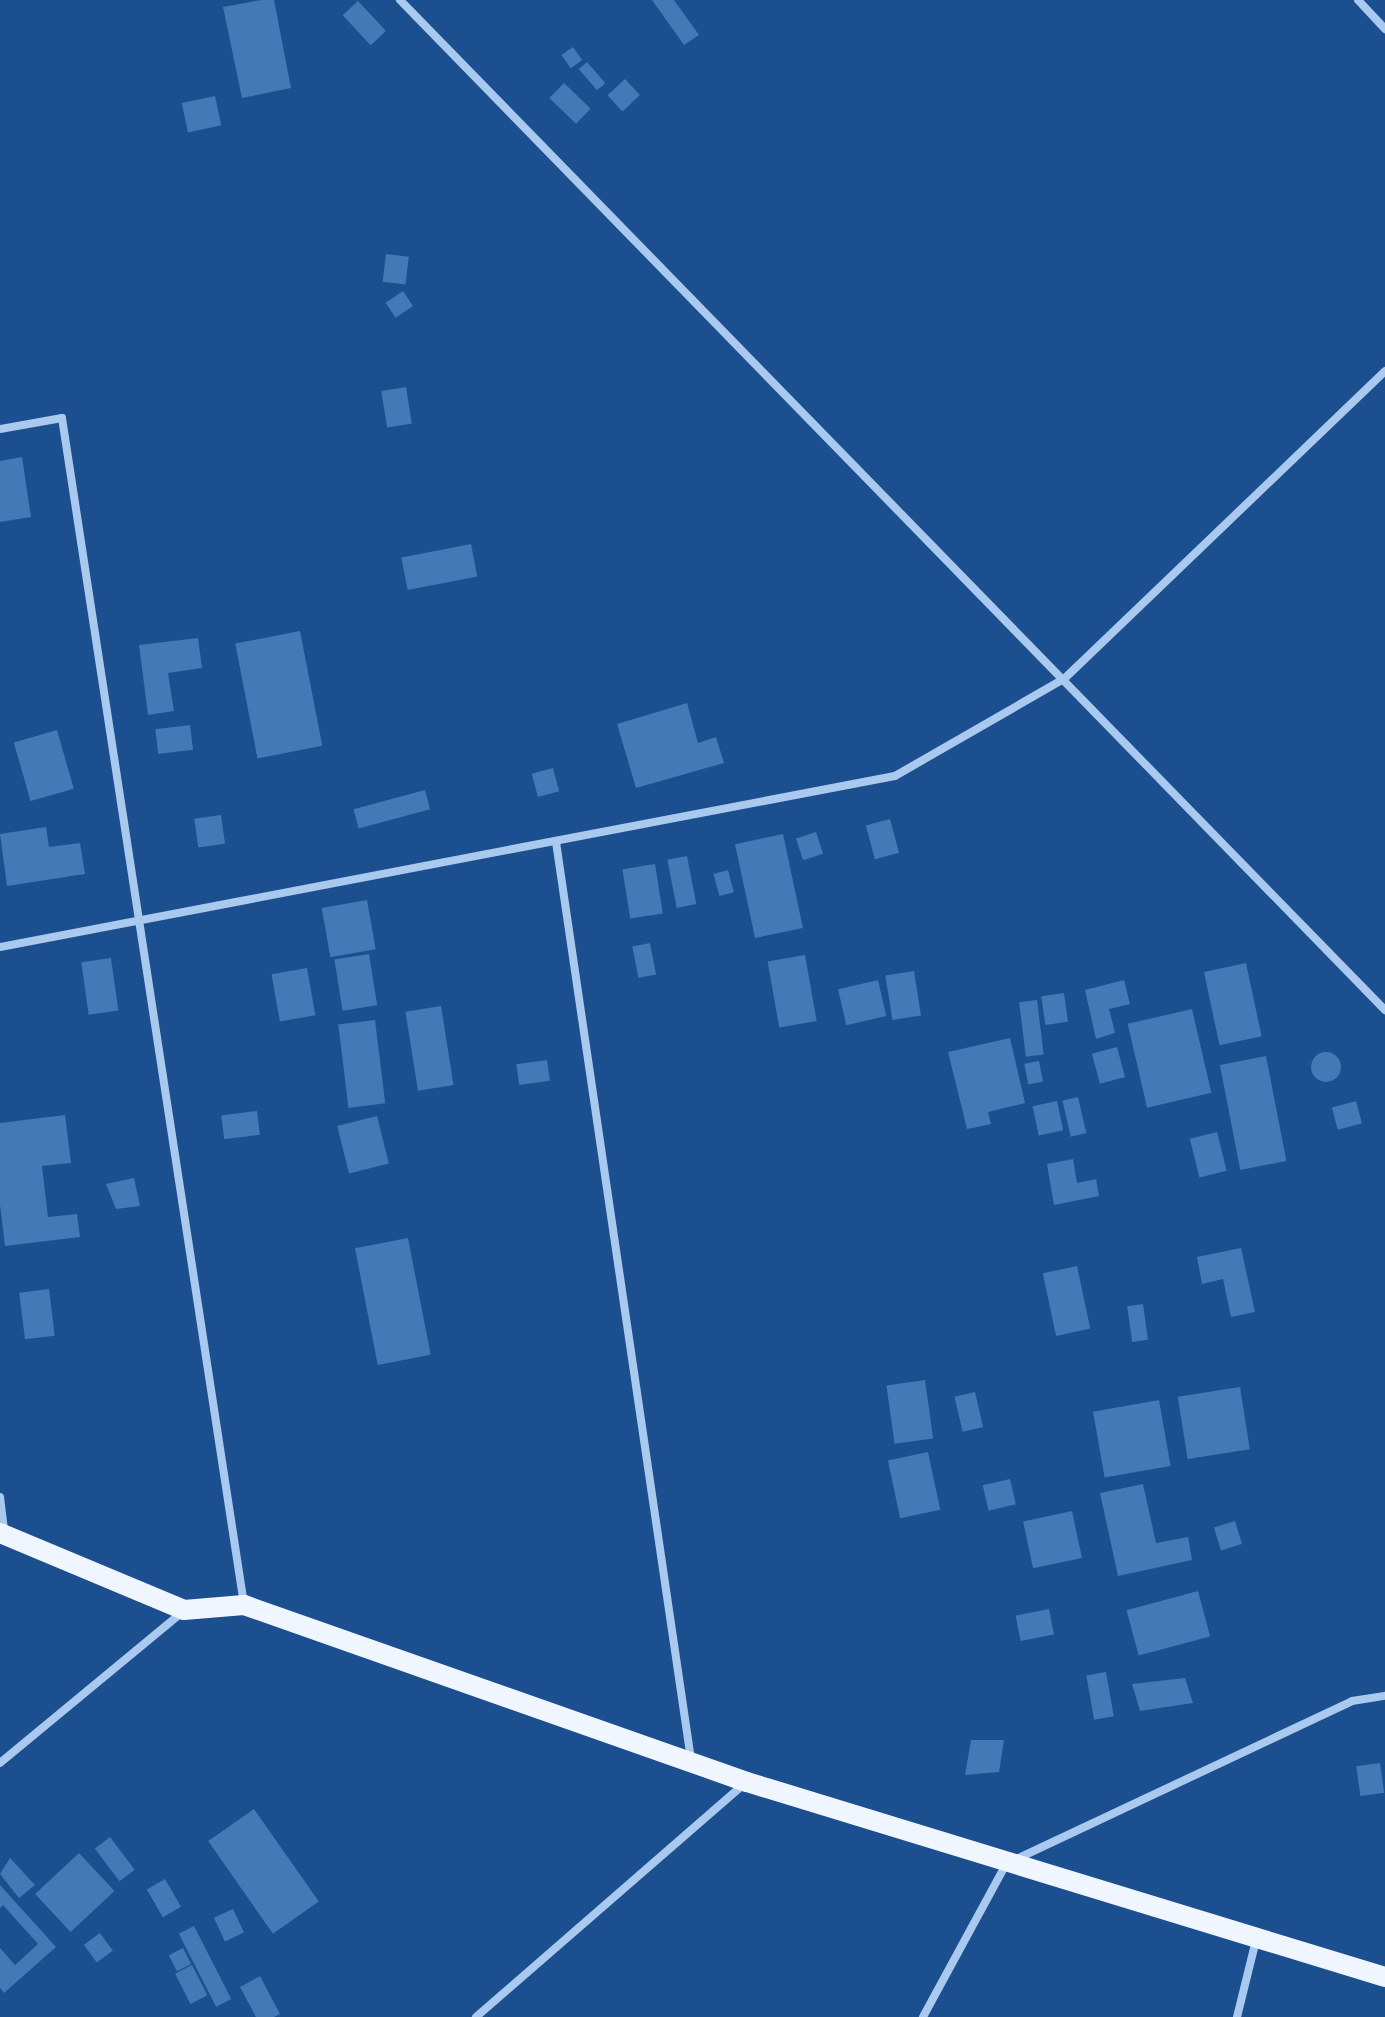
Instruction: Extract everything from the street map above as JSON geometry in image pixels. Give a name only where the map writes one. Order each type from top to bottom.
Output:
[{"type":"main road","points":[[2,1534],[184,1610],[244,1605],[747,1782],[1006,1864],[1385,1977]]},
{"type":"street","points":[[400,0],[1385,1010]]},
{"type":"street","points":[[1358,0],[1385,29]]},
{"type":"street","points":[[0,947],[139,923],[895,776],[1064,679],[1385,371]]},
{"type":"street","points":[[0,429],[62,418],[244,1605]]},
{"type":"street","points":[[556,842],[691,1763]]},
{"type":"street","points":[[0,1497],[2,1534]]},
{"type":"street","points":[[0,1763],[184,1610]]},
{"type":"street","points":[[923,2017],[1006,1864],[1352,1701],[1385,1696]]},
{"type":"street","points":[[476,2017],[747,1782]]},
{"type":"street","points":[[1237,2017],[1256,1938]]},
{"type":"building","points":[[274,0],[291,88],[242,98],[223,7]]},
{"type":"building","points":[[652,0],[674,0],[699,35],[684,45]]},
{"type":"building","points":[[358,1],[386,31],[371,45],[343,15]]},
{"type":"building","points":[[573,47],[582,60],[571,68],[562,55]]},
{"type":"building","points":[[587,62],[605,83],[597,90],[579,69]]},
{"type":"building","points":[[625,79],[640,95],[622,111],[607,95]]},
{"type":"building","points":[[564,83],[591,109],[576,124],[549,98]]},
{"type":"building","points":[[215,96],[221,125],[188,132],[182,103]]},
{"type":"building","points":[[386,254],[409,257],[405,285],[383,282]]},
{"type":"building","points":[[403,291],[413,306],[396,318],[386,303]]},
{"type":"building","points":[[406,387],[412,424],[387,427],[381,391]]},
{"type":"building","points":[[22,457],[31,517],[0,522],[0,461]]},
{"type":"building","points":[[471,544],[477,576],[408,590],[401,558]]},
{"type":"building","points":[[300,631],[322,746],[258,758],[235,644]]},
{"type":"building","points":[[198,638],[202,668],[168,673],[174,711],[148,715],[139,645]]},
{"type":"building","points":[[687,703],[698,743],[716,737],[724,763],[636,788],[617,724]]},
{"type":"building","points":[[190,725],[193,750],[158,754],[155,729]]},
{"type":"building","points":[[57,730],[74,789],[31,801],[14,742]]},
{"type":"building","points":[[553,768],[559,791],[538,797],[532,774]]},
{"type":"building","points":[[425,790],[430,809],[359,828],[354,809]]},
{"type":"building","points":[[221,815],[225,844],[198,847],[194,819]]},
{"type":"building","points":[[890,819],[899,853],[875,859],[866,825]]},
{"type":"building","points":[[46,827],[49,847],[80,843],[85,874],[7,886],[0,834]]},
{"type":"building","points":[[816,832],[823,854],[803,860],[796,838]]},
{"type":"building","points":[[783,834],[803,928],[755,938],[735,844]]},
{"type":"building","points":[[687,856],[696,904],[677,908],[667,860]]},
{"type":"building","points":[[655,864],[663,913],[630,919],[622,869]]},
{"type":"building","points":[[728,870],[734,892],[719,896],[714,874]]},
{"type":"building","points":[[367,900],[376,949],[330,957],[322,908]]},
{"type":"building","points":[[650,943],[656,974],[638,978],[632,946]]},
{"type":"building","points":[[369,954],[377,1005],[343,1011],[334,959]]},
{"type":"building","points":[[805,955],[817,1021],[779,1028],[768,962]]},
{"type":"building","points":[[111,958],[118,1010],[89,1015],[81,962]]},
{"type":"building","points":[[1246,963],[1262,1036],[1220,1045],[1204,972]]},
{"type":"building","points":[[307,968],[315,1015],[280,1022],[272,974]]},
{"type":"building","points":[[914,971],[921,1015],[892,1020],[885,976]]},
{"type":"building","points":[[878,980],[886,1016],[846,1025],[838,989]]},
{"type":"building","points":[[1124,980],[1130,1004],[1109,1009],[1115,1033],[1096,1039],[1085,990]]},
{"type":"building","points":[[1064,993],[1068,1022],[1045,1025],[1041,996]]},
{"type":"building","points":[[1037,1000],[1044,1055],[1026,1057],[1019,1002]]},
{"type":"building","points":[[441,1006],[454,1085],[418,1091],[405,1012]]},
{"type":"building","points":[[1192,1009],[1211,1093],[1147,1108],[1128,1024]]},
{"type":"building","points":[[375,1020],[385,1103],[349,1108],[338,1025]]},
{"type":"building","points":[[1010,1038],[1025,1103],[988,1112],[991,1124],[967,1129],[948,1052]]},
{"type":"building","points":[[1117,1047],[1125,1077],[1100,1084],[1092,1054]]},
{"type":"building","points":[[1326,1052],[1337,1056],[1341,1067],[1337,1078],[1326,1082],[1315,1078],[1311,1067],[1315,1056]]},
{"type":"building","points":[[1266,1056],[1286,1161],[1240,1170],[1220,1065]]},
{"type":"building","points":[[547,1060],[550,1081],[519,1085],[516,1064]]},
{"type":"building","points":[[1039,1061],[1043,1082],[1028,1084],[1024,1064]]},
{"type":"building","points":[[1078,1097],[1086,1133],[1071,1137],[1062,1101]]},
{"type":"building","points":[[1057,1101],[1063,1130],[1039,1136],[1033,1106]]},
{"type":"building","points":[[1356,1101],[1362,1123],[1338,1130],[1332,1107]]},
{"type":"building","points":[[257,1111],[260,1135],[224,1139],[221,1115]]},
{"type":"building","points":[[65,1115],[71,1163],[42,1166],[48,1217],[77,1214],[80,1237],[5,1246],[0,1205],[0,1123]]},
{"type":"building","points":[[377,1116],[389,1164],[349,1173],[337,1126]]},
{"type":"building","points":[[1217,1132],[1227,1171],[1200,1178],[1190,1139]]},
{"type":"building","points":[[1073,1159],[1077,1183],[1096,1179],[1099,1196],[1054,1205],[1047,1164]]},
{"type":"building","points":[[134,1178],[140,1206],[116,1209],[106,1184]]},
{"type":"building","points":[[408,1238],[431,1355],[378,1365],[355,1248]]},
{"type":"building","points":[[1241,1248],[1255,1312],[1231,1317],[1223,1279],[1202,1284],[1197,1257]]},
{"type":"building","points":[[1077,1266],[1090,1329],[1056,1336],[1043,1273]]},
{"type":"building","points":[[49,1289],[55,1336],[25,1339],[19,1293]]},
{"type":"building","points":[[1143,1304],[1148,1340],[1132,1342],[1127,1306]]},
{"type":"building","points":[[925,1380],[933,1438],[895,1444],[886,1385]]},
{"type":"building","points":[[1240,1387],[1250,1449],[1188,1459],[1178,1397]]},
{"type":"building","points":[[975,1392],[983,1427],[963,1432],[955,1397]]},
{"type":"building","points":[[1159,1400],[1171,1466],[1105,1478],[1093,1412]]},
{"type":"building","points":[[928,1452],[940,1510],[900,1518],[888,1461]]},
{"type":"building","points":[[1010,1479],[1016,1504],[989,1511],[983,1485]]},
{"type":"building","points":[[1143,1484],[1156,1543],[1188,1537],[1192,1560],[1118,1576],[1100,1493]]},
{"type":"building","points":[[1072,1511],[1082,1558],[1033,1568],[1023,1521]]},
{"type":"building","points":[[1235,1521],[1242,1544],[1221,1550],[1214,1527]]},
{"type":"building","points":[[1198,1591],[1210,1636],[1139,1656],[1127,1610]]},
{"type":"building","points":[[1049,1609],[1054,1635],[1021,1641],[1016,1615]]},
{"type":"building","points":[[1106,1672],[1114,1716],[1094,1720],[1086,1675]]},
{"type":"building","points":[[1185,1678],[1193,1703],[1140,1711],[1132,1684]]},
{"type":"building","points":[[971,1740],[1004,1740],[999,1772],[965,1775]]},
{"type":"building","points":[[1380,1763],[1384,1793],[1360,1796],[1356,1766]]},
{"type":"building","points":[[254,1809],[319,1902],[273,1934],[208,1841]]},
{"type":"building","points":[[110,1837],[135,1870],[120,1881],[95,1848]]},
{"type":"building","points":[[79,1853],[114,1891],[71,1932],[35,1894]]},
{"type":"building","points":[[10,1858],[35,1885],[19,1898],[0,1874]]},
{"type":"building","points":[[165,1879],[181,1907],[163,1917],[147,1890]]},
{"type":"building","points":[[0,1885],[56,1947],[4,1993],[0,1988],[0,1948],[15,1965],[38,1944],[3,1905],[0,1908]]},
{"type":"building","points":[[233,1909],[244,1933],[225,1941],[214,1918]]},
{"type":"building","points":[[194,1926],[231,1999],[216,2007],[179,1934]]},
{"type":"building","points":[[100,1933],[113,1951],[97,1963],[84,1945]]},
{"type":"building","points":[[183,1948],[191,1964],[177,1971],[169,1955]]},
{"type":"building","points":[[192,1965],[207,1995],[191,2004],[175,1974]]},
{"type":"building","points":[[260,1976],[280,2014],[274,2017],[256,2017],[240,1987]]}]
